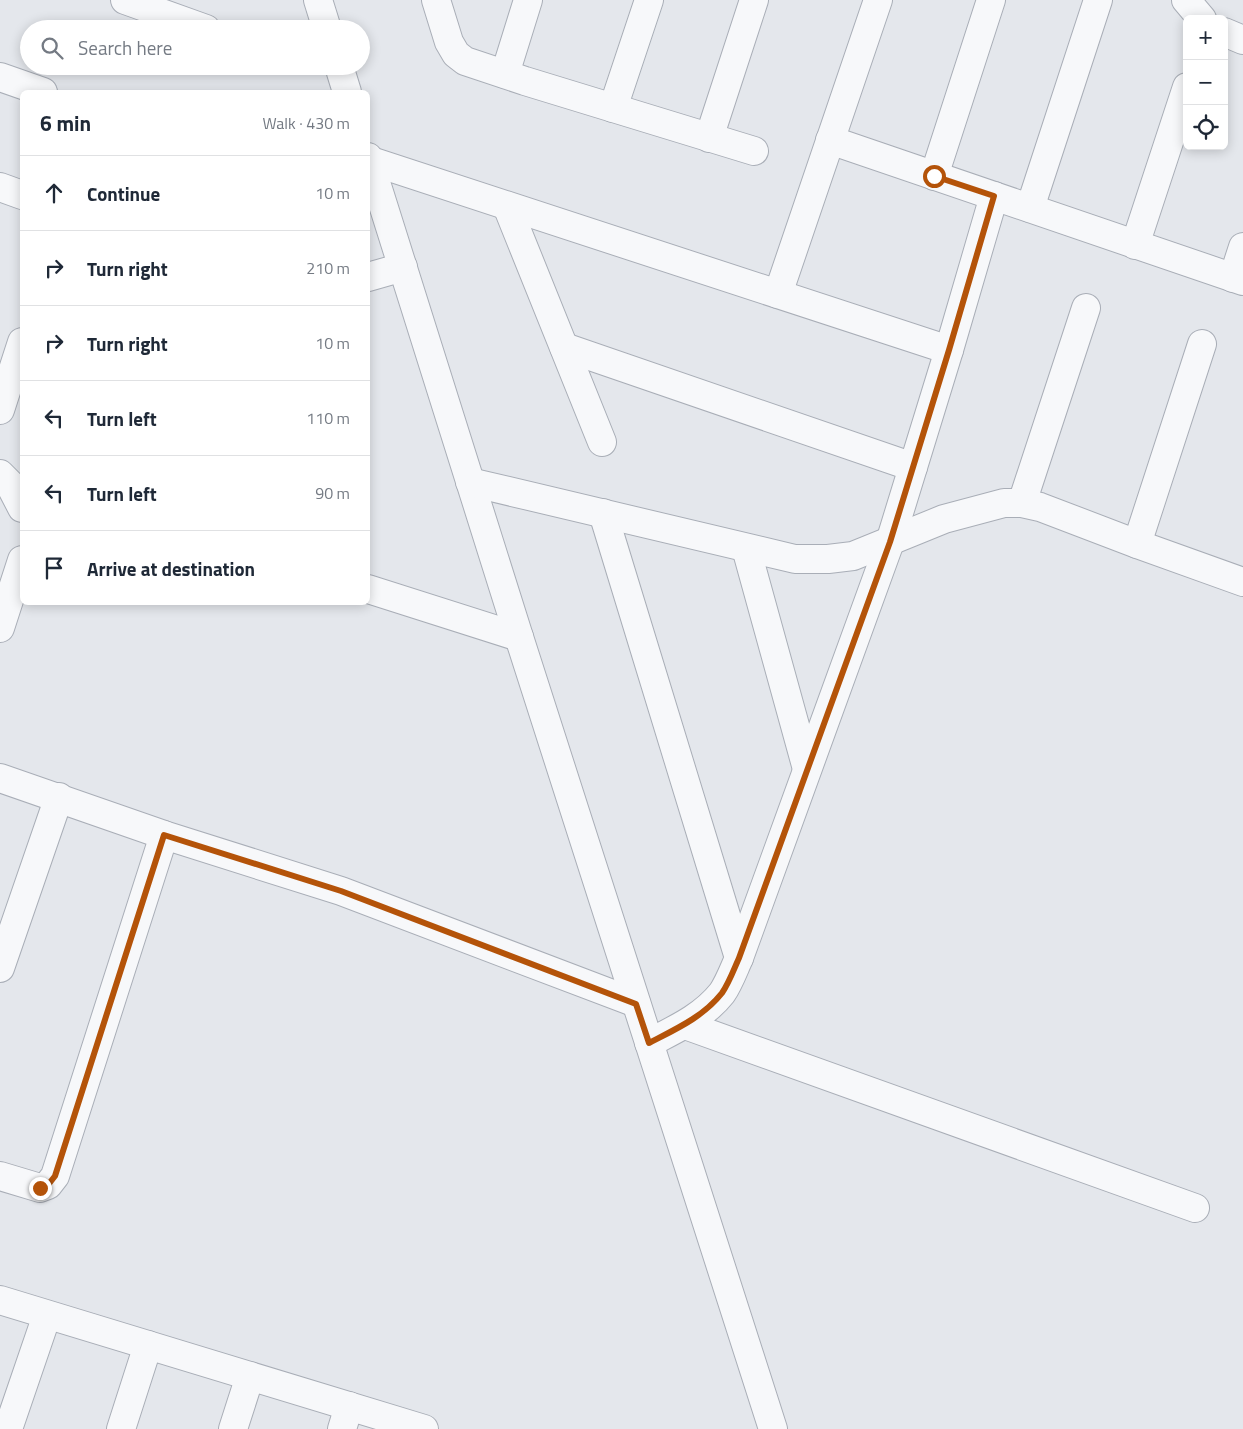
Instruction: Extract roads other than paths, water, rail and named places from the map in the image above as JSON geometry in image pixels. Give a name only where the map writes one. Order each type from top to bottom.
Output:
[{"type":"street","points":[[125,0],[181,20]]},
{"type":"street","points":[[318,0],[324,20]]},
{"type":"street","points":[[436,0],[449,42],[456,54],[465,60],[754,151]]},
{"type":"street","points":[[505,74],[528,0]]},
{"type":"street","points":[[613,108],[649,0]]},
{"type":"street","points":[[708,138],[754,0]]},
{"type":"street","points":[[778,294],[878,0]]},
{"type":"street","points":[[934,176],[991,0]]},
{"type":"street","points":[[1030,208],[1098,0]]},
{"type":"street","points":[[1186,0],[1199,15]]},
{"type":"street","points":[[1228,34],[1243,40]]},
{"type":"street","points":[[342,75],[346,90]]},
{"type":"street","points":[[0,77],[37,90]]},
{"type":"street","points":[[1135,244],[1183,99]]},
{"type":"street","points":[[830,140],[1238,280],[1243,247]]},
{"type":"street","points":[[370,166],[507,206],[949,350]]},
{"type":"street","points":[[370,169],[773,1429]]},
{"type":"street","points":[[0,187],[20,194]]},
{"type":"street","points":[[649,1043],[685,1025],[708,1009],[723,991],[739,958],[890,542],[994,196]]},
{"type":"street","points":[[507,206],[602,442]]},
{"type":"street","points":[[370,276],[402,267]]},
{"type":"street","points":[[1022,503],[1086,308]]},
{"type":"street","points":[[1137,544],[1202,344]]},
{"type":"street","points":[[564,347],[913,467]]},
{"type":"street","points":[[0,410],[20,348]]},
{"type":"street","points":[[0,474],[8,483],[20,504]]},
{"type":"street","points":[[470,482],[794,559],[828,559],[853,556],[944,519],[1004,503],[1022,503],[1040,507],[1243,582]]},
{"type":"street","points":[[603,513],[739,958]]},
{"type":"street","points":[[746,548],[807,769]]},
{"type":"street","points":[[0,628],[20,566]]},
{"type":"street","points":[[370,590],[519,637]]},
{"type":"street","points":[[0,778],[164,835],[341,891],[636,1004]]},
{"type":"street","points":[[0,968],[59,797]]},
{"type":"street","points":[[0,1176],[40,1188],[48,1185],[55,1176],[164,835]]},
{"type":"street","points":[[685,1025],[1194,1208]]},
{"type":"street","points":[[0,1300],[250,1376],[346,1417],[424,1429]]},
{"type":"street","points":[[8,1429],[47,1315]]},
{"type":"street","points":[[121,1429],[148,1345]]},
{"type":"street","points":[[233,1429],[250,1376]]}]
